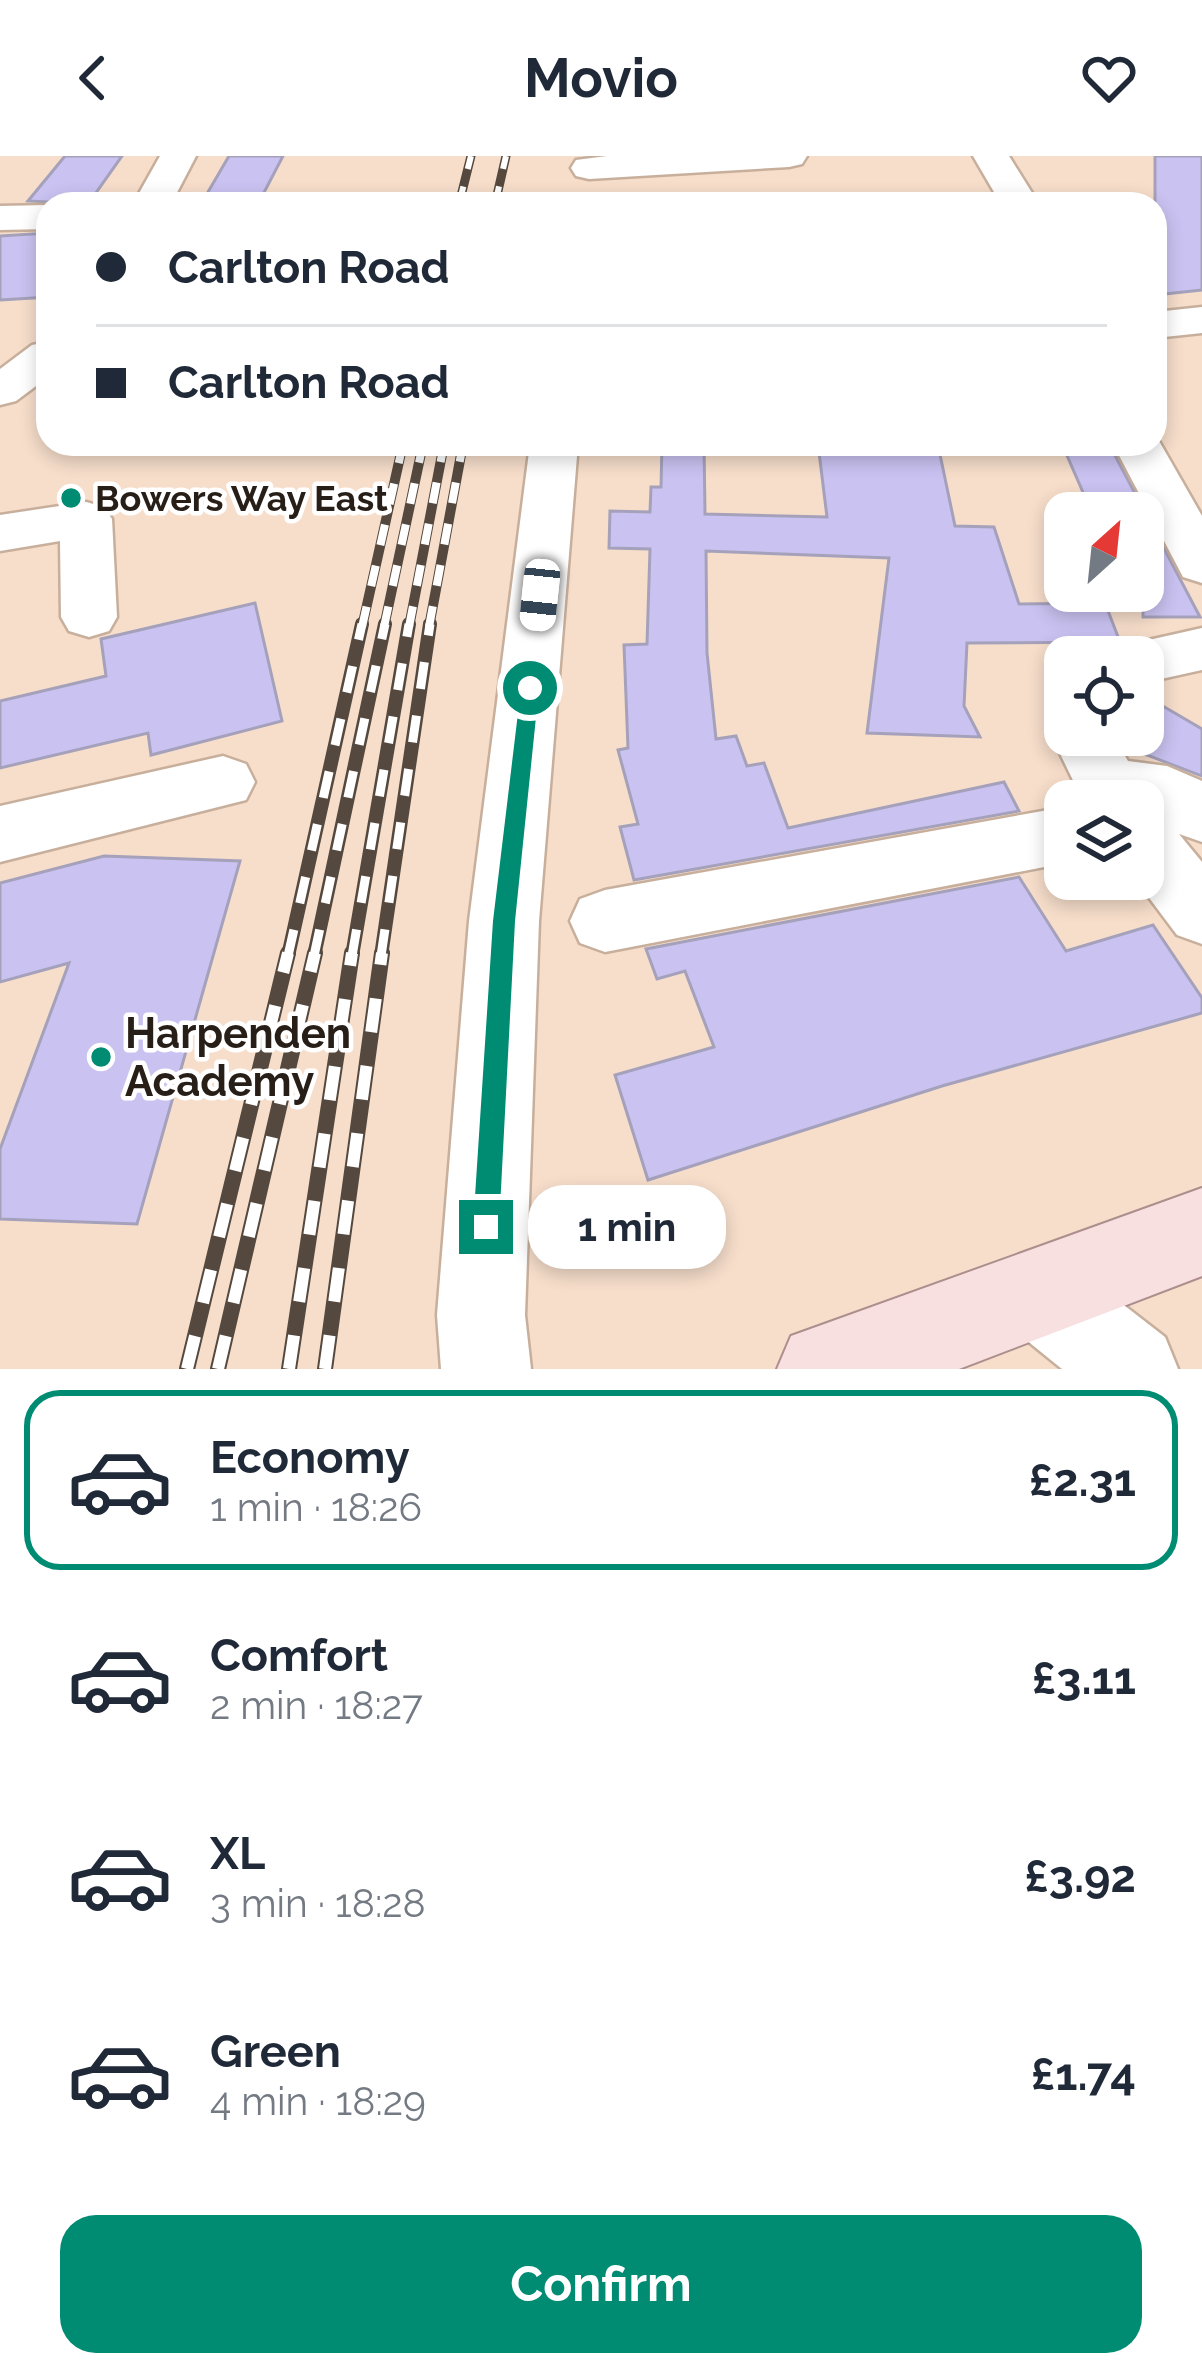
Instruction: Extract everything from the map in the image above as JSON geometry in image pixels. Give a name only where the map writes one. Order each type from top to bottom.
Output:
[{"type":"main road","points":[[824,1369],[1040,1295],[1202,1232]]},
{"type":"street","points":[[158,192],[178,156]]},
{"type":"street","points":[[587,176],[788,156]]},
{"type":"street","points":[[991,156],[1013,192]]},
{"type":"street","points":[[0,218],[36,217]]},
{"type":"street","points":[[1167,324],[1202,320]]},
{"type":"street","points":[[0,391],[36,365]]},
{"type":"street","points":[[486,1369],[481,1315],[504,921],[553,456]]},
{"type":"street","points":[[1144,456],[1202,564]]},
{"type":"street","points":[[0,533],[86,519],[89,617]]},
{"type":"street","points":[[1164,657],[1202,649]]},
{"type":"street","points":[[0,834],[223,782]]},
{"type":"street","points":[[1164,792],[1202,815]]},
{"type":"street","points":[[604,920],[1044,813]]},
{"type":"street","points":[[1164,870],[1202,914]]},
{"type":"street","points":[[1040,1295],[1133,1369]]},
{"type":"building","points":[[65,156],[122,156],[96,192],[36,192],[36,201],[28,201]]},
{"type":"building","points":[[229,156],[283,156],[264,192],[208,192]]},
{"type":"building","points":[[1155,156],[1202,156],[1202,290],[1167,294],[1167,192],[1155,192]]},
{"type":"building","points":[[36,234],[36,298],[0,300],[0,236]]},
{"type":"building","points":[[662,456],[704,456],[705,514],[827,517],[819,456],[940,456],[955,526],[994,527],[1019,604],[1044,604],[1044,612],[1108,612],[1118,636],[967,643],[964,706],[980,737],[867,733],[889,558],[706,551],[707,653],[716,739],[736,736],[747,766],[764,763],[788,828],[1004,782],[1019,811],[634,880],[620,827],[638,824],[618,750],[628,748],[624,645],[647,644],[650,549],[609,548],[610,511],[650,512],[651,487],[661,487]]},
{"type":"building","points":[[1067,456],[1115,456],[1134,492],[1083,492]]},
{"type":"building","points":[[1164,549],[1200,617],[1143,617],[1143,612],[1164,612]]},
{"type":"building","points":[[255,603],[282,721],[151,755],[148,733],[0,768],[0,701],[106,676],[101,639]]},
{"type":"building","points":[[1164,707],[1202,729],[1202,776],[1150,756],[1164,756]]},
{"type":"building","name":"Harpenden Academy","points":[[104,856],[240,861],[137,1224],[0,1219],[0,1149],[69,963],[0,982],[0,883]]},
{"type":"building","points":[[1019,877],[1066,951],[1153,925],[1202,998],[1202,1013],[942,1086],[648,1180],[615,1075],[714,1047],[685,971],[657,979],[646,949]]},
{"type":"railway","points":[[462,192],[471,156]]},
{"type":"railway","points":[[498,192],[506,156]]},
{"type":"railway","points":[[362,627],[400,456]]},
{"type":"railway","points":[[384,627],[420,456]]},
{"type":"railway","points":[[409,627],[442,456]]},
{"type":"railway","points":[[429,627],[461,456]]},
{"type":"railway","points":[[288,956],[362,624]]},
{"type":"railway","points":[[314,956],[385,624]]},
{"type":"railway","points":[[352,956],[409,624]]},
{"type":"railway","points":[[381,956],[430,624]]},
{"type":"railway","points":[[187,1369],[288,953]]},
{"type":"railway","points":[[218,1369],[315,953]]},
{"type":"railway","points":[[289,1369],[352,953]]},
{"type":"railway","points":[[325,1369],[382,953]]},
{"type":"place","name":"Bowers Way East","points":[[71,498]]},
{"type":"place","name":"Harpenden Academy","points":[[101,1057]]},
{"type":"route","points":[[486,1227],[504,921],[530,688]]}]
